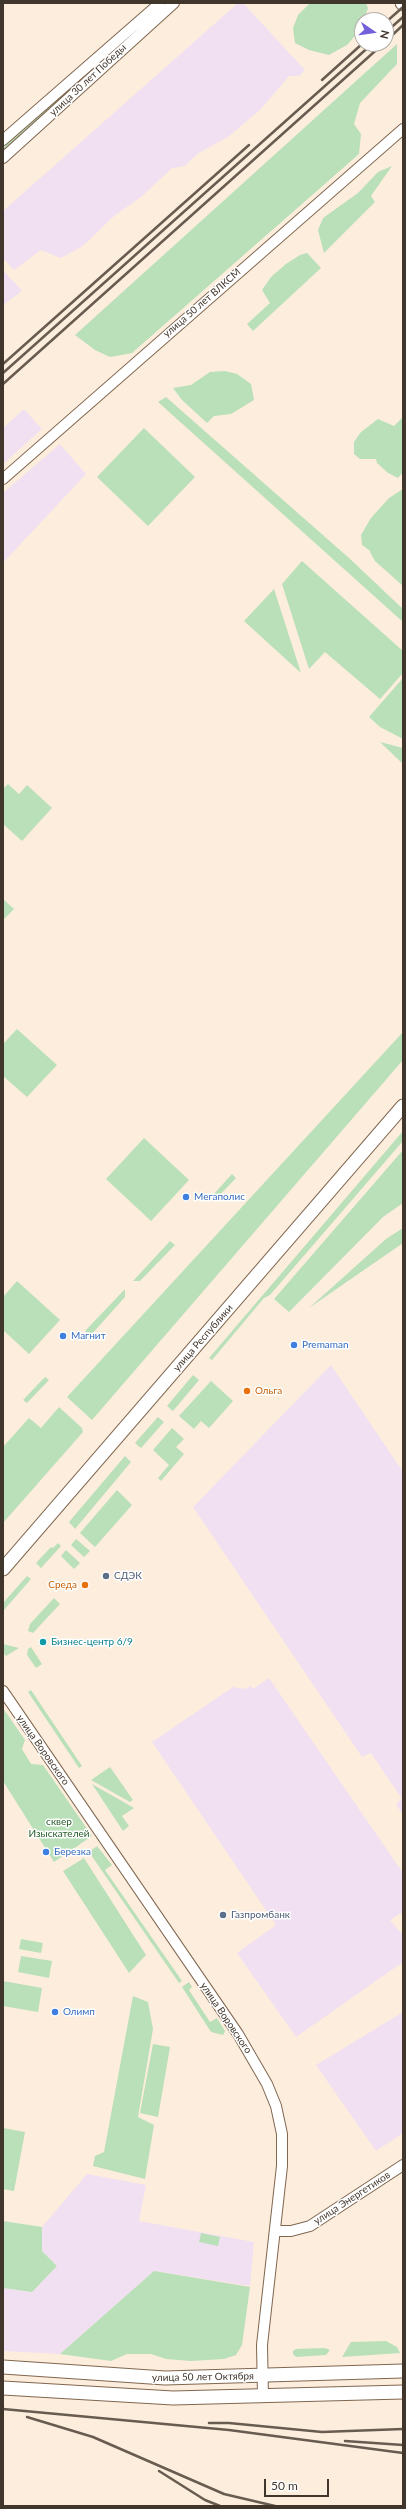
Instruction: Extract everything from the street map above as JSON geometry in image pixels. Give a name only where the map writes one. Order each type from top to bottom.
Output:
[{"type":"main road","name":"улица Республики","points":[[3,1569],[403,1106]]},
{"type":"main road","name":"улица 50 лет Октября","points":[[3,2368],[165,2378],[403,2371]]},
{"type":"main road","name":"улица 50 лет Октября","points":[[3,2388],[109,2396],[173,2398],[263,2397],[403,2392]]},
{"type":"street","points":[[150,12],[153,3]]},
{"type":"street","name":"улица 30 лет Победы","points":[[3,140],[160,3]]},
{"type":"street","name":"улица 30 лет Победы","points":[[3,158],[150,12],[174,3]]},
{"type":"street","name":"улица 50 лет ВЛКСМ","points":[[3,479],[403,129]]},
{"type":"street","name":"улица Воровского","points":[[3,1691],[238,2034],[268,2084],[276,2106],[282,2134],[282,2166],[276,2232],[262,2345],[261,2376],[263,2397]]},
{"type":"street","name":"улица Энергетиков","points":[[276,2232],[291,2232],[310,2226],[403,2165]]},
{"type":"shaded area","points":[[238,3],[243,3],[305,70],[299,76],[289,76],[261,109],[228,137],[197,154],[185,166],[172,168],[141,197],[114,216],[83,246],[61,258],[41,250],[14,270],[3,258],[3,211]]},
{"type":"shaded area","points":[[3,270],[22,291],[3,305]]},
{"type":"shaded area","points":[[24,409],[42,429],[3,464],[3,428]]},
{"type":"shaded area","points":[[60,444],[86,474],[3,563],[3,493]]},
{"type":"shaded area","points":[[331,1365],[403,1472],[403,1815],[396,1804],[402,1799],[371,1753],[362,1757],[193,1507]]},
{"type":"shaded area","points":[[269,1678],[403,1873],[403,1912],[390,1920],[403,1935],[403,1962],[296,2037],[237,1953],[276,1925],[152,1742],[233,1687],[245,1689],[251,1686],[253,1689]]},
{"type":"shaded area","points":[[403,2012],[403,2133],[376,2151],[316,2065]]},
{"type":"shaded area","points":[[87,2174],[146,2185],[139,2221],[254,2242],[250,2286],[154,2271],[60,2354],[3,2351],[3,2288],[32,2292],[57,2266],[42,2251],[42,2227]]},
{"type":"green space","points":[[310,3],[366,3],[368,8],[367,12],[354,12],[354,37],[347,45],[329,55],[309,50],[295,43],[293,28],[298,15]]},
{"type":"green space","points":[[137,30],[138,32],[3,150],[3,147]]},
{"type":"green space","points":[[397,44],[397,64],[360,103],[354,124],[361,134],[359,154],[132,353],[110,357],[95,350],[75,335],[388,52],[394,52],[394,47]]},
{"type":"green space","points":[[392,166],[371,196],[375,202],[324,253],[318,230],[323,218],[358,193],[378,172]]},
{"type":"green space","points":[[307,253],[321,268],[253,331],[247,324],[270,303],[262,290],[271,277],[286,264],[300,255]]},
{"type":"green space","points":[[225,371],[237,374],[251,384],[254,400],[231,414],[214,416],[207,423],[182,400],[173,388],[191,385],[210,372]]},
{"type":"green space","points":[[166,397],[349,558],[403,609],[403,622],[158,402]]},
{"type":"green space","points":[[403,417],[403,472],[398,478],[388,473],[377,463],[376,459],[360,459],[354,454],[354,442],[361,432],[378,419],[394,426]]},
{"type":"green space","points":[[144,428],[195,477],[148,526],[97,477]]},
{"type":"green space","points":[[403,489],[403,586],[375,561],[369,550],[362,545],[361,535],[371,518],[389,498]]},
{"type":"green space","points":[[302,561],[403,651],[403,673],[380,699],[325,652],[309,669],[282,584]]},
{"type":"green space","points":[[274,589],[301,673],[244,621]]},
{"type":"green space","points":[[403,678],[403,739],[380,727],[369,717]]},
{"type":"green space","points":[[380,742],[403,748],[403,764]]},
{"type":"green space","points":[[8,784],[19,794],[27,785],[52,808],[22,841],[3,824],[3,789]]},
{"type":"green space","points":[[3,899],[14,909],[3,920]]},
{"type":"green space","points":[[17,1029],[57,1065],[27,1097],[3,1076],[3,1044]]},
{"type":"green space","points":[[403,1032],[403,1060],[92,1420],[67,1397]]},
{"type":"green space","points":[[403,1131],[403,1141],[270,1295],[264,1298],[212,1360],[209,1358]]},
{"type":"green space","points":[[144,1138],[189,1180],[151,1221],[106,1179]]},
{"type":"green space","points":[[403,1150],[403,1203],[383,1217],[289,1312],[274,1299]]},
{"type":"green space","points":[[232,1174],[236,1178],[215,1200],[212,1196]]},
{"type":"green space","points":[[403,1228],[403,1243],[309,1308],[386,1239]]},
{"type":"green space","points":[[170,1241],[175,1245],[140,1281],[133,1281]]},
{"type":"green space","points":[[17,1281],[60,1320],[29,1354],[3,1330],[3,1297]]},
{"type":"green space","points":[[125,1289],[125,1297],[90,1336],[85,1331]]},
{"type":"green space","points":[[193,1375],[199,1380],[173,1411],[167,1406]]},
{"type":"green space","points":[[45,1377],[49,1380],[27,1403],[23,1400]]},
{"type":"green space","points":[[211,1381],[233,1401],[209,1428],[201,1421],[194,1429],[179,1416]]},
{"type":"green space","points":[[59,1407],[82,1428],[83,1432],[3,1523],[3,1447],[29,1418],[41,1428]]},
{"type":"green space","points":[[158,1417],[164,1422],[141,1448],[135,1443]]},
{"type":"green space","points":[[172,1428],[184,1439],[176,1447],[184,1454],[161,1481],[158,1478],[169,1465],[153,1450]]},
{"type":"green space","points":[[125,1456],[131,1462],[75,1529],[69,1522]]},
{"type":"green space","points":[[117,1490],[132,1505],[95,1547],[80,1533]]},
{"type":"green space","points":[[76,1539],[90,1551],[84,1557],[71,1545]]},
{"type":"green space","points":[[58,1543],[61,1546],[41,1568],[36,1563],[51,1547],[53,1548]]},
{"type":"green space","points":[[66,1550],[80,1563],[74,1569],[61,1556]]},
{"type":"green space","points":[[27,1576],[31,1579],[4,1610],[3,1603]]},
{"type":"green space","points":[[54,1598],[60,1604],[33,1633],[28,1631],[30,1624]]},
{"type":"green space","points":[[3,1644],[19,1648],[6,1656],[3,1652]]},
{"type":"green space","points":[[31,1647],[42,1664],[36,1668],[27,1655],[28,1649]]},
{"type":"green space","points":[[31,1690],[82,1766],[79,1768],[28,1692]]},
{"type":"green space","name":"сквер Изыскателей","points":[[3,1708],[25,1740],[22,1749],[31,1764],[43,1765],[92,1836],[54,1862],[3,1781]]},
{"type":"green space","points":[[110,1767],[133,1800],[130,1802],[91,1780]]},
{"type":"green space","points":[[92,1784],[134,1808],[122,1816],[129,1826],[123,1831]]},
{"type":"green space","points":[[97,1846],[112,1865],[105,1870],[182,1981],[179,1983],[89,1852]]},
{"type":"green space","points":[[84,1858],[146,1955],[129,1973],[63,1871]]},
{"type":"green space","points":[[21,1939],[43,1943],[41,1953],[19,1949]]},
{"type":"green space","points":[[21,1956],[52,1961],[49,1978],[18,1972]]},
{"type":"green space","points":[[3,1981],[42,1988],[38,2012],[3,2006]]},
{"type":"green space","points":[[189,1982],[192,1987],[189,1990],[210,2022],[217,2018],[225,2031],[223,2035],[211,2032],[182,1987]]},
{"type":"green space","points":[[133,1996],[148,2002],[153,2029],[138,2117],[154,2125],[145,2179],[93,2166],[95,2156],[104,2152]]},
{"type":"green space","points":[[153,2044],[170,2047],[158,2117],[140,2113]]},
{"type":"green space","points":[[3,2128],[25,2132],[14,2191],[3,2189]]},
{"type":"green space","points":[[3,2221],[42,2227],[42,2251],[57,2266],[32,2292],[3,2288]]},
{"type":"green space","points":[[201,2233],[220,2237],[218,2246],[199,2242]]},
{"type":"green space","points":[[154,2271],[250,2287],[242,2345],[236,2355],[224,2359],[191,2361],[166,2359],[151,2354],[127,2354],[111,2361],[60,2354]]},
{"type":"green space","points":[[386,2341],[397,2347],[400,2353],[342,2357],[351,2342]]},
{"type":"green space","points":[[325,2348],[330,2350],[326,2355],[296,2357],[293,2354],[293,2351],[296,2349]]},
{"type":"railway","points":[[394,15],[403,7]]},
{"type":"railway","points":[[394,25],[403,17]]},
{"type":"railway","points":[[394,33],[403,25]]},
{"type":"railway","points":[[322,80],[354,51]]},
{"type":"railway","points":[[3,373],[363,52]]},
{"type":"railway","points":[[3,384],[374,52]]},
{"type":"railway","points":[[3,364],[249,145]]},
{"type":"railway","points":[[3,2409],[229,2430],[403,2453]]},
{"type":"railway","points":[[27,2417],[93,2437],[224,2494],[275,2506]]},
{"type":"railway","points":[[209,2423],[229,2423],[322,2432],[403,2429]]},
{"type":"railway","points":[[345,2441],[403,2445]]},
{"type":"railway","points":[[159,2471],[205,2500],[220,2506]]},
{"type":"place","name":"Мегаполис","points":[[186,1197]]},
{"type":"place","name":"Магнит","points":[[63,1336]]},
{"type":"place","name":"Premaman","points":[[294,1345]]},
{"type":"place","name":"Ольга","points":[[247,1391]]},
{"type":"place","name":"СДЭК","points":[[106,1576]]},
{"type":"place","name":"Среда","points":[[85,1585]]},
{"type":"place","name":"Бизнес-центр 6/9","points":[[43,1642]]},
{"type":"place","name":"Березка","points":[[46,1852]]},
{"type":"place","name":"Газпромбанк","points":[[223,1915]]},
{"type":"place","name":"Олимп","points":[[55,2012]]}]
